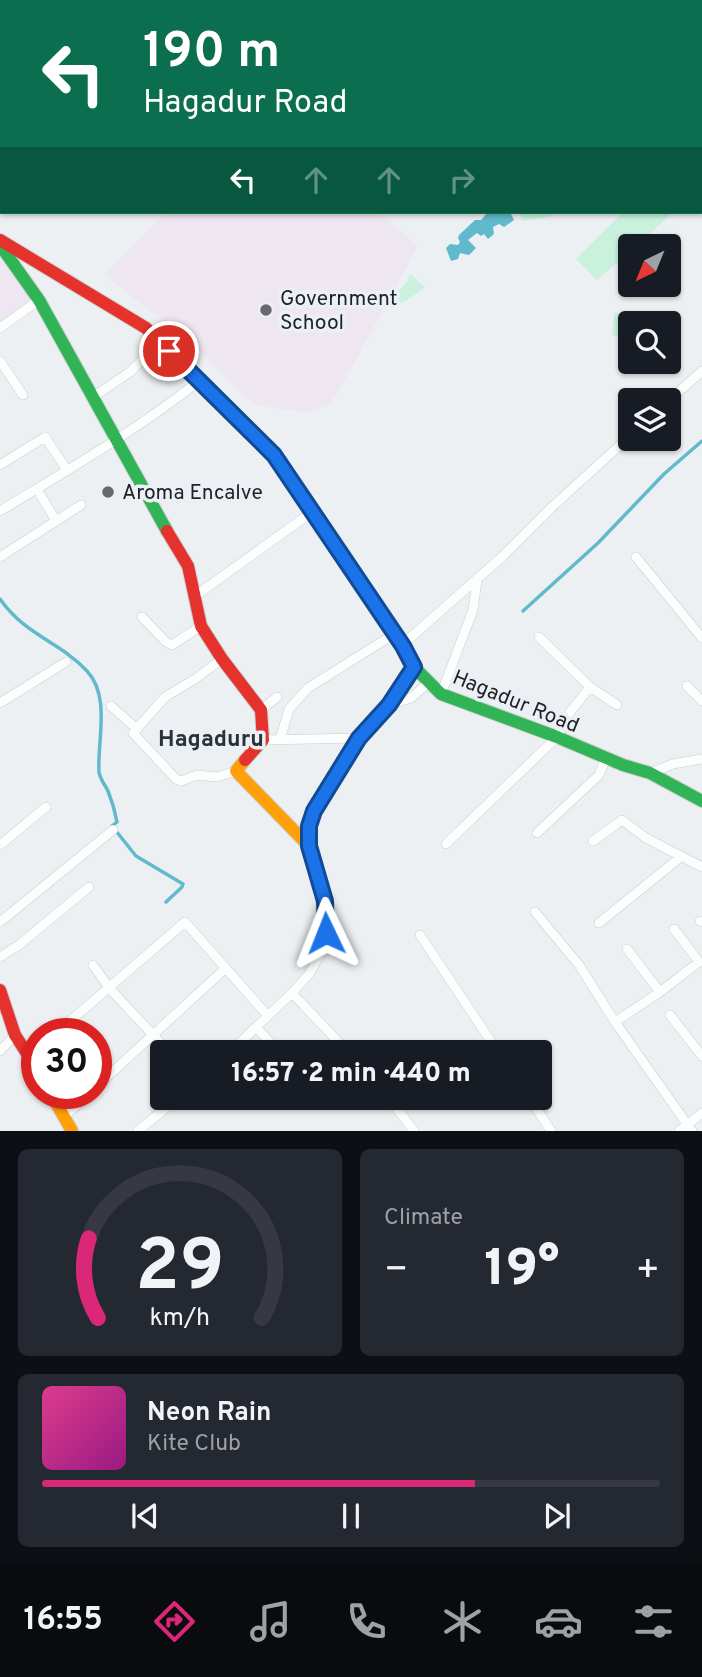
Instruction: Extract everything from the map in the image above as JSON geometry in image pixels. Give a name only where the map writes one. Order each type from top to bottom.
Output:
[{"type":"street","points":[[0,243],[39,300],[115,442],[188,566],[201,626],[261,710],[264,740],[236,771],[217,777],[197,775],[181,781],[176,779],[133,733],[165,696],[222,659]]},
{"type":"street","name":"Hagadur Road","points":[[0,243],[146,328],[274,455],[414,667],[441,694],[650,773],[702,801]]},
{"type":"street","points":[[0,328],[39,300]]},
{"type":"street","points":[[93,397],[130,372],[160,342]]},
{"type":"street","points":[[0,361],[23,395]]},
{"type":"street","points":[[681,390],[702,371]]},
{"type":"street","points":[[0,511],[115,442],[199,380]]},
{"type":"street","points":[[0,465],[45,437],[67,470]]},
{"type":"street","points":[[280,740],[289,709],[308,688],[398,640],[477,580],[618,447]]},
{"type":"street","points":[[37,489],[56,521]]},
{"type":"street","points":[[0,556],[81,505]]},
{"type":"street","points":[[195,596],[312,512]]},
{"type":"street","points":[[636,556],[702,638]]},
{"type":"street","points":[[441,694],[473,610],[477,580]]},
{"type":"street","points":[[142,617],[172,645],[201,626]]},
{"type":"street","points":[[539,637],[590,687],[617,705]]},
{"type":"street","points":[[0,703],[66,662]]},
{"type":"street","points":[[242,1040],[292,993],[309,974],[320,954],[326,933],[325,901],[309,846],[309,826],[314,811],[359,738],[389,705],[414,667]]},
{"type":"street","points":[[389,705],[411,698],[429,682]]},
{"type":"street","points":[[687,686],[702,701]]},
{"type":"street","points":[[446,844],[557,737],[567,716],[590,687]]},
{"type":"street","points":[[261,710],[277,697]]},
{"type":"street","points":[[111,706],[137,729]]},
{"type":"street","points":[[264,740],[359,738]]},
{"type":"street","points":[[537,833],[600,775],[606,758]]},
{"type":"street","points":[[650,773],[701,758]]},
{"type":"street","points":[[236,771],[309,846]]},
{"type":"street","points":[[0,845],[46,807]]},
{"type":"street","points":[[593,841],[622,820],[646,838],[702,867]]},
{"type":"street","points":[[0,922],[113,830]]},
{"type":"street","points":[[599,923],[682,856]]},
{"type":"street","points":[[0,957],[19,945],[89,887]]},
{"type":"street","points":[[535,912],[579,965],[615,1022],[690,1128]]},
{"type":"street","points":[[75,1018],[185,922],[268,1016]]},
{"type":"street","points":[[615,1022],[699,962],[674,929]]},
{"type":"street","points":[[421,935],[490,1040]]},
{"type":"street","points":[[627,949],[660,992]]},
{"type":"street","points":[[93,965],[110,989],[159,1040]]},
{"type":"street","points":[[112,1072],[226,968]]},
{"type":"street","points":[[0,990],[15,1035],[21,1041]]},
{"type":"street","points":[[292,993],[337,1040]]},
{"type":"street","points":[[670,1015],[702,1056]]},
{"type":"street","points":[[256,1027],[268,1040]]},
{"type":"street","points":[[0,1051],[15,1035]]},
{"type":"street","points":[[61,1109],[72,1131]]},
{"type":"street","points":[[65,1116],[73,1109]]},
{"type":"street","points":[[138,1131],[163,1110]]},
{"type":"street","points":[[398,1110],[414,1131]]},
{"type":"street","points":[[537,1110],[551,1131]]},
{"type":"street","points":[[679,1131],[690,1128],[702,1113]]},
{"type":"shaded area","name":"Government School","points":[[163,214],[381,214],[418,246],[336,396],[328,404],[310,412],[253,404],[193,345],[104,275]]},
{"type":"shaded area","points":[[0,259],[33,301],[0,324]]},
{"type":"green space","points":[[520,214],[551,214],[551,216],[523,221]]},
{"type":"green space","points":[[621,214],[671,214],[650,234],[618,234],[618,262],[597,280],[576,259]]},
{"type":"green space","points":[[410,274],[425,287],[405,302],[397,303],[394,295],[407,282]]},
{"type":"green space","points":[[614,313],[618,314],[618,336],[612,336]]},
{"type":"water","points":[[486,214],[511,214],[514,220],[504,227],[499,224],[493,227],[494,234],[488,239],[484,234],[481,236],[477,233],[468,240],[476,248],[469,255],[460,253],[458,259],[451,261],[446,248],[450,244],[458,245],[459,235],[475,220],[481,220]]},
{"type":"waterway","points":[[523,611],[598,543],[664,474],[702,441]]},
{"type":"waterway","points":[[0,599],[21,622],[65,652],[87,671],[94,681],[101,706],[99,772],[117,822],[112,826],[136,856],[183,884],[166,902]]},
{"type":"traffic: fast","points":[[0,245],[39,300],[167,531]]},
{"type":"traffic: fast","points":[[415,668],[441,694],[650,773],[702,801]]},
{"type":"traffic: slow","points":[[245,760],[236,771],[309,846]]},
{"type":"traffic: slow","points":[[60,1109],[72,1131]]},
{"type":"traffic: jam","points":[[0,240],[146,328],[273,455],[403,646],[415,668]]},
{"type":"traffic: jam","points":[[167,531],[188,566],[201,626],[261,710],[263,740],[245,760]]},
{"type":"traffic: jam","points":[[0,990],[15,1035],[21,1044]]},
{"type":"place","name":"Government School","points":[[266,310]]},
{"type":"place","name":"Aroma Encalve","points":[[108,492]]},
{"type":"district","name":"Hagaduru","points":[[211,738]]},
{"type":"route","points":[[169,351],[274,455],[403,646],[414,667],[389,705],[359,738],[314,811],[309,826],[309,846],[325,901],[326,933]]}]
